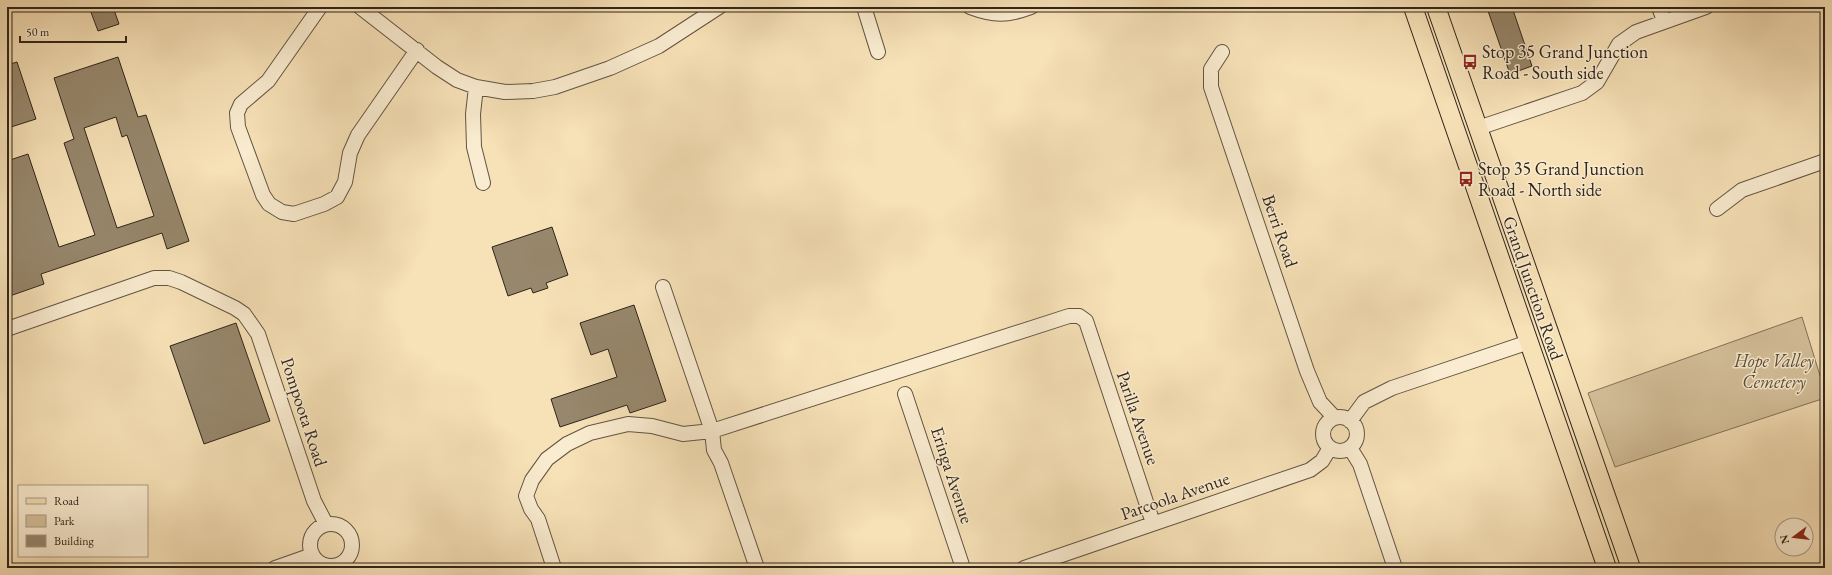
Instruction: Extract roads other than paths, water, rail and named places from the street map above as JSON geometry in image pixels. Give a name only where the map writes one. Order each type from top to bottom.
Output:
[{"type":"main road","name":"Grand Junction Road","points":[[1413,7],[1607,568]]},
{"type":"main road","name":"Grand Junction Road","points":[[1436,7],[1631,568]]},
{"type":"main road","points":[[1458,135],[1478,128]]},
{"type":"main road","points":[[1529,342],[1549,334]]},
{"type":"street","points":[[320,7],[268,81],[241,104],[237,113],[238,127],[263,195],[270,204],[282,212],[294,214],[324,204],[337,197],[344,182],[350,153],[358,135],[417,50]]},
{"type":"street","points":[[360,7],[417,50],[437,68],[450,76],[476,87],[505,92],[533,91],[580,79],[615,66],[659,46],[719,7]]},
{"type":"street","points":[[864,7],[878,52]]},
{"type":"street","points":[[970,7],[983,12],[1000,15],[1015,13],[1031,7]]},
{"type":"street","points":[[1659,7],[1664,21]]},
{"type":"street","points":[[1478,128],[1582,93],[1597,82],[1619,44],[1636,32],[1706,7]]},
{"type":"street","name":"Berri Road","points":[[1222,52],[1211,69],[1211,87],[1307,371],[1320,402],[1334,418]]},
{"type":"street","points":[[476,87],[473,114],[474,147],[483,183]]},
{"type":"street","points":[[1717,208],[1742,190],[1825,161]]},
{"type":"street","name":"Pompoota Road","points":[[7,329],[154,278],[169,278],[181,282],[244,314],[258,334],[314,501],[326,524]]},
{"type":"street","points":[[663,287],[712,431],[714,450],[721,463],[757,568]]},
{"type":"street","name":"Parilla Avenue","points":[[712,431],[1057,319],[1069,316],[1079,316],[1086,321],[1088,326],[1153,523]]},
{"type":"street","points":[[1350,421],[1364,402],[1392,388],[1529,342]]},
{"type":"street","name":"Eringa Avenue","points":[[905,394],[963,568]]},
{"type":"street","points":[[1340,417],[1350,421],[1357,430],[1357,438],[1350,448],[1340,452],[1330,448],[1325,443],[1323,434],[1327,423],[1334,418],[1340,417]]},
{"type":"street","points":[[554,568],[538,519],[531,509],[526,496],[529,487],[547,459],[579,437],[606,428],[628,424],[652,426],[683,434],[712,431]]},
{"type":"street","name":"Parcoola Avenue","points":[[1024,568],[1048,564],[1153,523],[1310,470],[1322,461],[1330,448]]},
{"type":"street","points":[[1350,448],[1360,464],[1395,568]]},
{"type":"street","points":[[326,524],[340,526],[346,530],[352,541],[350,556],[339,567],[327,566],[320,563],[312,555],[310,549],[312,534],[326,524]]},
{"type":"street","points":[[275,568],[312,555]]},
{"type":"place","name":"Stop 35 Grand Junction Road - South side","points":[[1470,62]]},
{"type":"place","name":"Stop 35 Grand Junction Road - North side","points":[[1466,179]]},
{"type":"park label","name":"Hope Valley Cemetery","points":[[1774,371]]}]
